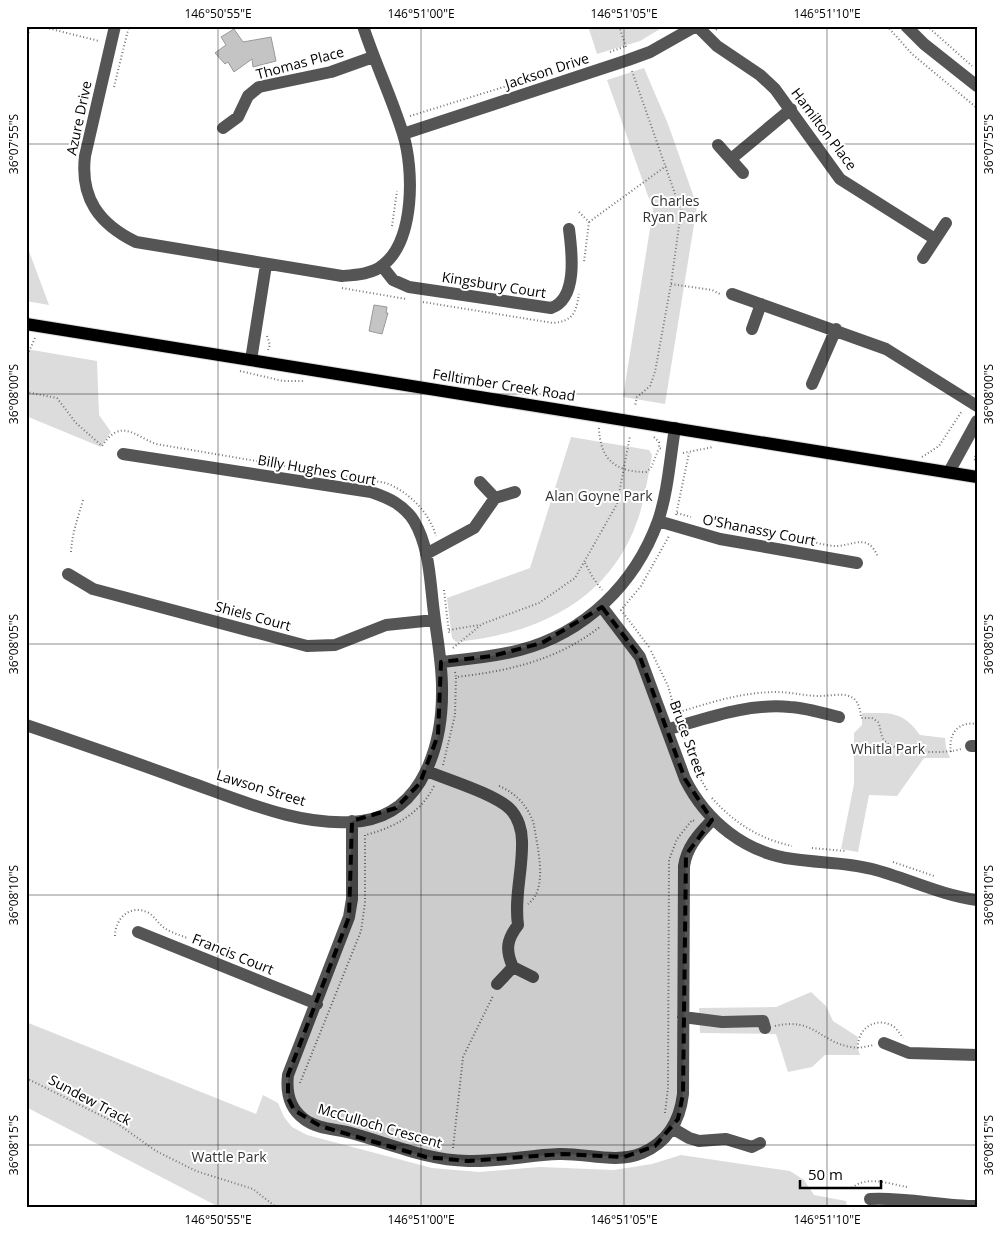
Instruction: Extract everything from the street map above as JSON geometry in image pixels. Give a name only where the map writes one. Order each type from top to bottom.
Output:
[{"type":"main road","name":"Felltimber Creek Road","points":[[26,324],[977,477]]},
{"type":"street","name":"Azure Drive","points":[[115,26],[83,171],[94,208],[108,226],[136,242],[266,265],[342,276],[369,272],[382,266]]},
{"type":"street","points":[[363,26],[403,134],[410,166],[409,199],[400,242],[382,266]]},
{"type":"street","name":"Jackson Drive","points":[[403,134],[650,52],[696,26]]},
{"type":"street","name":"Hamilton Place","points":[[696,26],[717,46],[760,75],[791,109],[840,179],[935,238]]},
{"type":"street","points":[[906,26],[924,44],[977,86]]},
{"type":"street","name":"Thomas Place","points":[[223,128],[236,119],[248,95],[259,87],[331,72],[373,57]]},
{"type":"street","points":[[731,159],[791,109]]},
{"type":"street","points":[[718,145],[743,173]]},
{"type":"street","points":[[924,258],[946,223]]},
{"type":"street","name":"Kingsbury Court","points":[[382,266],[394,280],[404,285],[551,308],[563,301],[568,290],[573,254],[569,229]]},
{"type":"street","points":[[252,360],[266,265]]},
{"type":"street","points":[[732,294],[836,329],[886,349],[973,403]]},
{"type":"street","points":[[752,329],[760,304]]},
{"type":"street","points":[[812,384],[836,329]]},
{"type":"street","points":[[949,472],[977,421]]},
{"type":"street","points":[[441,662],[453,655],[492,656],[542,643],[561,634],[606,603],[637,564],[658,521],[675,428]]},
{"type":"street","name":"Billy Hughes Court","points":[[123,454],[371,492],[387,498],[402,507],[414,520],[422,537],[440,627],[441,662]]},
{"type":"street","points":[[480,482],[495,498]]},
{"type":"street","points":[[426,554],[474,528],[495,498],[514,492]]},
{"type":"street","name":"O'Shanassy Court","points":[[658,521],[720,540],[857,563]]},
{"type":"street","name":"Shiels Court","points":[[68,574],[93,589],[307,646],[334,644],[386,625],[440,627]]},
{"type":"street","name":"Bruce Street","points":[[606,603],[611,619],[640,657],[685,778],[692,792],[712,820],[734,836],[774,855],[872,869],[943,893],[977,900]]},
{"type":"street","name":"Lawson Street","points":[[26,725],[259,806],[321,820],[352,821],[381,816],[396,808],[409,796],[427,771],[441,716],[441,662]]},
{"type":"street","points":[[668,730],[731,712],[770,706],[799,708],[839,717]]},
{"type":"street","points":[[427,771],[496,800],[510,809],[518,822],[522,840],[515,903],[518,924],[511,934],[507,950],[513,967],[533,977]]},
{"type":"street","name":"McCulloch Crescent","points":[[352,821],[352,899],[349,917],[288,1075],[288,1098],[294,1110],[304,1120],[320,1126],[426,1157],[468,1161],[503,1160],[556,1154],[624,1158],[655,1146],[672,1128],[681,1110],[686,855],[692,842],[712,820]]},
{"type":"street","name":"Francis Court","points":[[138,932],[317,1004]]},
{"type":"street","points":[[497,984],[513,967]]},
{"type":"street","points":[[683,1017],[722,1022],[763,1021],[765,1028]]},
{"type":"street","points":[[884,1043],[909,1053],[977,1055]]},
{"type":"street","points":[[672,1128],[689,1138],[699,1141],[726,1139],[752,1147],[760,1143]]},
{"type":"street","points":[[870,1199],[896,1198],[948,1205],[977,1206]]},
{"type":"path","points":[[26,43],[30,26]]},
{"type":"path","points":[[39,26],[97,40],[110,47]]},
{"type":"path","points":[[112,93],[129,26]]},
{"type":"path","points":[[619,26],[626,46],[628,60],[667,166],[681,211],[672,284],[655,372],[650,386],[637,397],[635,406]]},
{"type":"path","points":[[887,26],[912,54],[977,108]]},
{"type":"path","points":[[927,26],[977,70]]},
{"type":"path","points":[[605,55],[626,46]]},
{"type":"path","points":[[398,121],[550,72]]},
{"type":"path","points":[[589,222],[667,166]]},
{"type":"path","points":[[392,228],[398,186]]},
{"type":"path","points":[[672,284],[732,294]]},
{"type":"path","points":[[26,358],[35,338]]},
{"type":"path","points":[[26,392],[57,398],[76,423],[102,446],[115,432],[125,430],[135,432],[156,444],[381,481],[396,487],[416,502],[427,516],[434,530],[439,548]]},
{"type":"path","points":[[920,467],[923,456],[939,446],[973,403]]},
{"type":"path","points":[[599,426],[602,448],[606,455],[611,462],[625,470],[646,472],[651,468],[659,448]]},
{"type":"path","points":[[440,627],[482,624],[516,614],[559,591],[575,578],[617,504],[630,436]]},
{"type":"path","points":[[977,453],[974,459],[977,462]]},
{"type":"path","points":[[71,552],[73,531],[79,519],[82,500]]},
{"type":"path","points":[[677,513],[696,519]]},
{"type":"path","points":[[812,542],[839,546],[855,541],[863,542],[874,548],[878,557]]},
{"type":"path","points":[[585,563],[606,603]]},
{"type":"path","points":[[443,582],[440,627],[453,655],[456,677],[498,672],[531,665],[568,648],[621,610]]},
{"type":"path","points":[[453,655],[482,624]]},
{"type":"path","points":[[861,718],[872,718],[878,722],[884,740],[896,748],[951,752],[974,746]]},
{"type":"path","points":[[951,752],[950,739],[956,729],[966,724],[977,724]]},
{"type":"path","points":[[453,1152],[463,1056],[497,984]]},
{"type":"path","points":[[765,1028],[798,1023],[813,1028],[835,1042],[858,1048],[884,1043]]},
{"type":"path","points":[[858,1048],[858,1040],[863,1030],[877,1023],[892,1026],[908,1041]]},
{"type":"path","name":"Sundew Track","points":[[26,1078],[118,1124],[156,1151],[196,1171],[253,1189],[276,1207]]},
{"type":"highlighted area","points":[[602,607],[640,657],[685,779],[712,820],[686,855],[683,1094],[678,1119],[655,1146],[624,1157],[563,1154],[468,1161],[426,1157],[320,1126],[294,1110],[288,1098],[288,1075],[349,917],[352,821],[396,808],[420,783],[438,735],[441,662],[492,656],[542,643]]},
{"type":"green space","points":[[588,26],[665,26],[640,41],[597,54]]},
{"type":"green space","name":"Charles Ryan Park","points":[[644,68],[668,124],[697,206],[665,404],[623,397],[653,210],[607,80]]},
{"type":"green space","points":[[26,243],[49,305],[26,301]]},
{"type":"green space","points":[[26,349],[97,361],[99,415],[111,432],[101,447],[26,416]]},
{"type":"green space","name":"Alan Goyne Park","points":[[571,437],[649,450],[652,455],[638,519],[625,548],[609,572],[589,592],[567,608],[542,621],[515,631],[486,638],[456,642],[452,638],[447,598],[530,568]]},
{"type":"green space","name":"Whitla Park","points":[[862,713],[888,713],[895,715],[907,721],[920,735],[945,738],[950,758],[924,758],[897,796],[869,795],[858,852],[841,849],[854,784],[854,733],[862,725]]},
{"type":"green space","points":[[811,992],[826,1006],[833,1021],[858,1037],[857,1046],[860,1055],[825,1055],[812,1067],[788,1072],[776,1034],[700,1033],[699,1008],[776,1007]]},
{"type":"green space","name":"Wattle Park","points":[[26,1022],[256,1114],[263,1095],[278,1103],[284,1117],[292,1127],[307,1135],[432,1168],[479,1172],[540,1167],[614,1170],[652,1164],[681,1155],[790,1171],[804,1180],[814,1195],[846,1201],[847,1207],[219,1207],[26,1107]]},
{"type":"building","points":[[234,29],[243,42],[271,37],[276,61],[253,67],[252,59],[234,72],[228,62],[225,64],[215,53],[226,45],[221,37]]},
{"type":"building","points":[[374,305],[387,307],[386,313],[388,313],[382,334],[369,331]]}]
